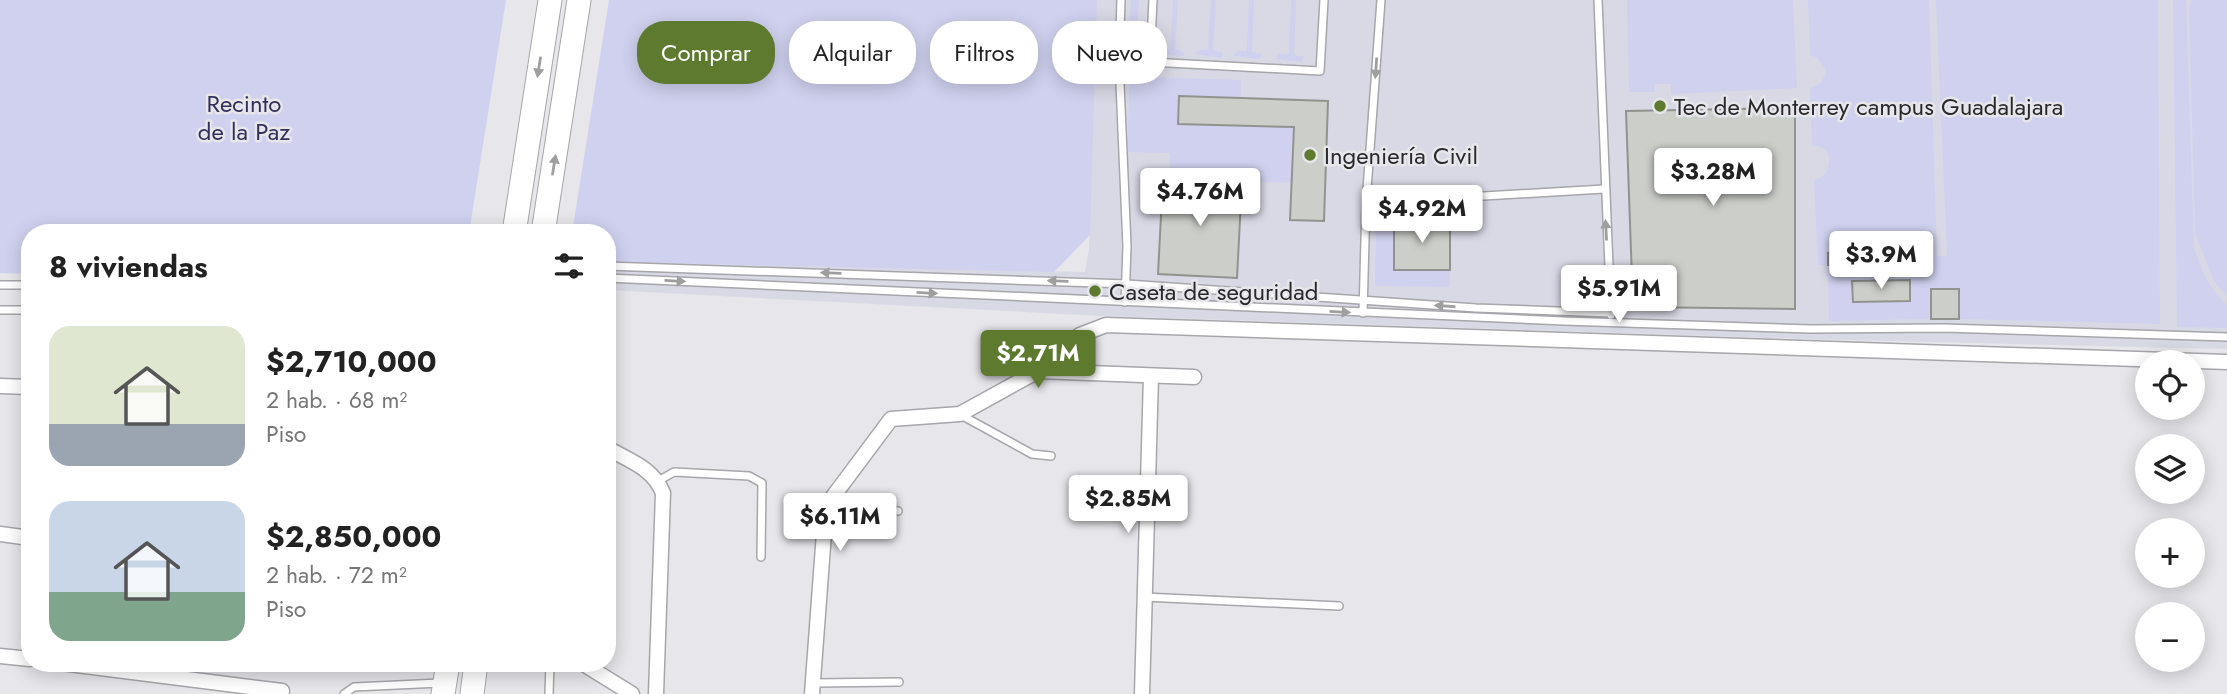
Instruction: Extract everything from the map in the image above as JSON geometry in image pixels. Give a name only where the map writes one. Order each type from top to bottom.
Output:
[{"type":"main road","points":[[515,224],[550,0]]},
{"type":"main road","points":[[545,224],[579,0]]},
{"type":"main road","points":[[472,694],[475,672]]},
{"type":"street","points":[[813,689],[826,506],[891,419],[960,414],[1038,371],[1080,335],[1106,326],[2227,362]]},
{"type":"street","points":[[1038,371],[1194,377]]},
{"type":"street","points":[[1142,694],[1151,376]]},
{"type":"street","points":[[0,386],[21,387]]},
{"type":"street","points":[[616,454],[650,471],[663,493],[656,694]]},
{"type":"street","points":[[0,534],[21,537]]},
{"type":"street","points":[[0,656],[21,658]]},
{"type":"street","points":[[120,672],[231,689],[282,691]]},
{"type":"street","points":[[597,672],[632,694]]},
{"type":"lane","points":[[1120,21],[1121,0]]},
{"type":"lane","points":[[1152,21],[1153,0]]},
{"type":"lane","points":[[1167,63],[1320,71],[1324,0]]},
{"type":"lane","points":[[1363,313],[1366,203],[1381,0]]},
{"type":"lane","points":[[1598,0],[1604,189],[1612,323]]},
{"type":"lane","points":[[1120,84],[1127,246],[1125,302]]},
{"type":"lane","points":[[1366,203],[1604,189]]},
{"type":"lane","points":[[616,265],[1127,284],[1611,313]]},
{"type":"lane","points":[[616,278],[1612,323],[1810,329],[1944,328],[2227,337]]},
{"type":"lane","points":[[0,285],[21,285]]},
{"type":"lane","points":[[0,310],[21,310]]},
{"type":"lane","points":[[960,414],[1032,454],[1051,456]]},
{"type":"lane","points":[[658,481],[674,472],[749,476],[762,483],[761,557]]},
{"type":"lane","points":[[826,506],[898,511]]},
{"type":"lane","points":[[1144,597],[1339,606]]},
{"type":"lane","points":[[548,694],[549,672]]},
{"type":"lane","points":[[344,694],[354,687],[445,680]]},
{"type":"lane","points":[[813,689],[899,682]]},
{"type":"shaded area","name":"Tec de Monterrey campus Guadalajara","points":[[1096,0],[2227,0],[2227,349],[1805,339],[1102,316],[616,290],[616,262],[1085,272],[1089,249],[1094,84],[1167,84],[1167,21],[1095,21]]},
{"type":"green space","name":"Recinto de la Paz","points":[[0,0],[506,0],[470,224],[21,224],[21,274],[0,273]]},
{"type":"green space","points":[[609,0],[1097,0],[1096,21],[1052,21],[1052,84],[1094,84],[1090,235],[1054,272],[616,262],[616,224],[573,224]]},
{"type":"green space","points":[[1131,0],[1139,0],[1138,21],[1130,21]]},
{"type":"green space","points":[[1173,0],[1178,0],[1175,49],[1185,52],[1183,56],[1167,55],[1167,49],[1170,49]]},
{"type":"green space","points":[[1211,0],[1216,0],[1213,50],[1223,53],[1221,58],[1195,54],[1198,50],[1208,50]]},
{"type":"green space","points":[[1249,0],[1254,0],[1252,52],[1262,54],[1259,59],[1234,56],[1237,51],[1247,51]]},
{"type":"green space","points":[[1291,0],[1296,0],[1294,55],[1304,57],[1301,62],[1276,59],[1278,54],[1289,54]]},
{"type":"green space","points":[[1627,0],[1793,0],[1797,88],[1671,94],[1671,84],[1655,84],[1655,92],[1629,92]]},
{"type":"green space","points":[[1808,0],[1929,0],[1937,256],[1947,256],[1936,0],[2158,0],[2160,324],[1959,319],[1959,289],[1931,290],[1931,319],[1829,321],[1828,266],[1818,265],[1814,180],[1822,177],[1826,171],[1829,156],[1825,149],[1812,144],[1810,89],[1822,82],[1826,71],[1818,58],[1810,55]],"holes":[[[1855,252],[1855,264],[1829,265],[1828,253]]]},
{"type":"green space","points":[[2173,0],[2186,0],[2194,248],[2210,286],[2227,304],[2227,328],[2177,327]]},
{"type":"green space","points":[[2192,0],[2227,0],[2227,296],[2214,281],[2195,233],[2189,6]]},
{"type":"green space","points":[[1167,78],[1241,80],[1241,98],[1178,124],[1294,127],[1292,183],[1169,178],[1170,153],[1127,152],[1129,84],[1167,84]]},
{"type":"green space","points":[[1376,220],[1394,220],[1394,270],[1450,270],[1450,287],[1375,286]]},
{"type":"building","name":"Ingeniería Civil","points":[[1179,96],[1328,101],[1324,221],[1290,220],[1294,127],[1178,124]]},
{"type":"building","points":[[1795,108],[1795,309],[1633,307],[1626,111]]},
{"type":"building","points":[[1163,177],[1242,181],[1237,278],[1158,274]]},
{"type":"building","points":[[1394,220],[1450,221],[1450,270],[1394,270]]},
{"type":"building","points":[[1855,252],[1856,264],[1828,265],[1828,253]]},
{"type":"building","points":[[1910,280],[1910,301],[1853,302],[1852,281]]},
{"type":"building","points":[[1931,289],[1959,289],[1959,319],[1931,319]]},
{"type":"place","name":"Tec de Monterrey campus Guadalajara","points":[[1660,106]]},
{"type":"place","name":"Ingeniería Civil","points":[[1310,155]]},
{"type":"place","name":"Caseta de seguridad","points":[[1095,291]]}]
